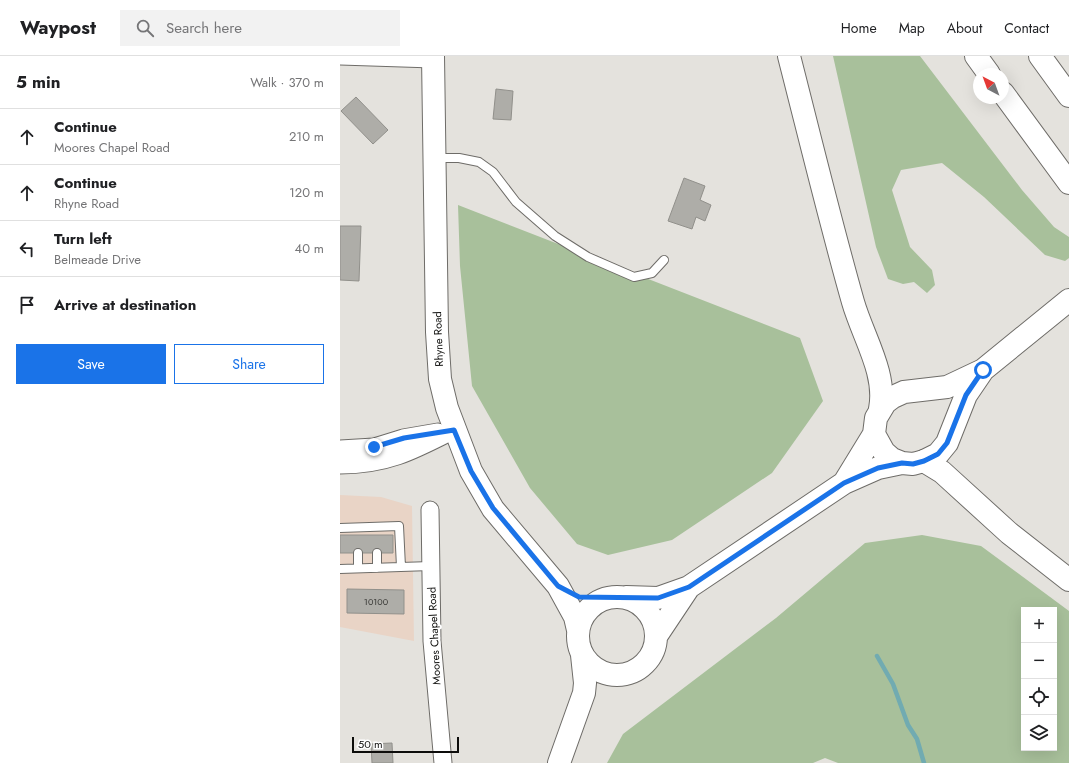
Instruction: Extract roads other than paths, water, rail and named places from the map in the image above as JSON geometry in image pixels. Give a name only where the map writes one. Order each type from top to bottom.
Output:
[{"type":"main road","points":[[789,56],[854,305],[881,382],[882,397],[880,410],[876,418],[874,434],[844,483]]},
{"type":"main road","points":[[976,56],[985,68]]},
{"type":"main road","points":[[1040,56],[1069,96]]},
{"type":"main road","name":"Rhyne Road","points":[[433,57],[434,158],[440,378],[454,430],[471,471],[493,508],[558,586],[575,617],[578,630]]},
{"type":"main road","points":[[1009,101],[1069,183]]},
{"type":"main road","points":[[880,410],[893,397],[904,392],[947,387],[983,370],[1069,300]]},
{"type":"main road","points":[[559,763],[581,704],[586,683],[582,655],[578,643],[578,630],[582,618],[590,607],[600,600],[619,597],[658,598],[689,587],[844,483],[878,468],[902,463],[924,461],[938,454],[947,443],[966,395],[983,370]]},
{"type":"main road","points":[[874,434],[884,452],[892,459],[902,463]]},
{"type":"main road","points":[[924,461],[942,472],[1009,533],[1069,580]]},
{"type":"main road","name":"Rhyne Road","points":[[558,586],[579,597],[619,597]]},
{"type":"main road","points":[[581,704],[601,687],[638,669],[648,660],[654,648],[657,635],[689,587]]},
{"type":"main road","points":[[619,597],[638,602],[648,611],[654,622],[657,635]]},
{"type":"main road","points":[[582,655],[590,665],[601,672],[613,675],[626,674]]},
{"type":"street","points":[[340,56],[433,57]]},
{"type":"street","points":[[340,449],[374,447],[404,438],[454,430]]},
{"type":"street","points":[[340,465],[378,463],[409,453],[454,430]]},
{"type":"street","name":"Moores Chapel Road","points":[[430,510],[432,641],[443,763]]},
{"type":"lane","points":[[434,158],[459,158],[479,162],[493,172],[516,202],[555,236],[588,257],[634,277],[652,273],[664,260]]},
{"type":"lane","points":[[340,528],[358,531],[377,531],[399,526],[401,567]]},
{"type":"lane","points":[[358,553],[358,568]]},
{"type":"lane","points":[[377,553],[377,568]]},
{"type":"lane","points":[[340,569],[431,566]]},
{"type":"waterway","points":[[877,656],[893,684],[908,725],[917,739],[924,763]]}]
